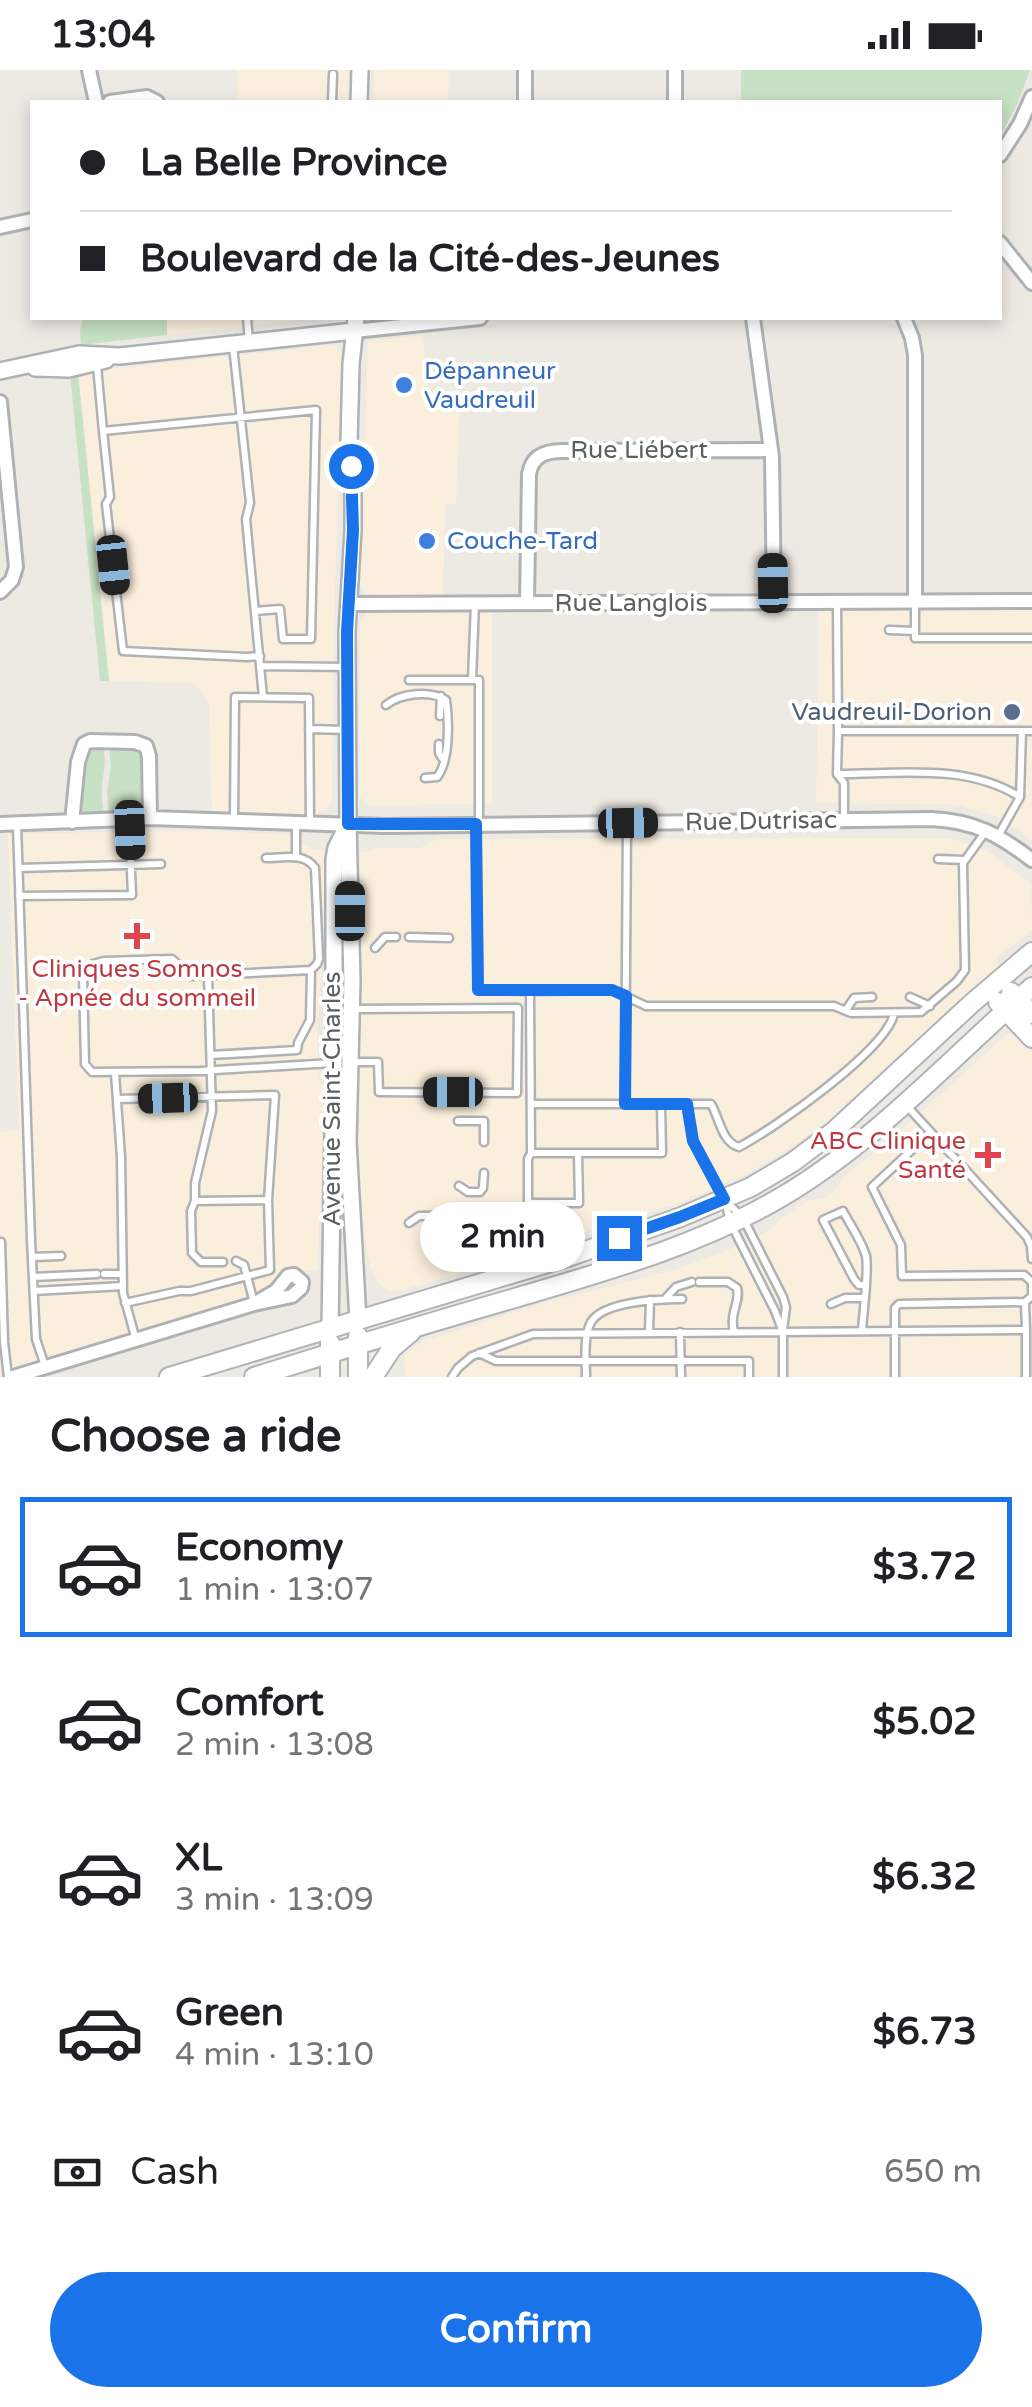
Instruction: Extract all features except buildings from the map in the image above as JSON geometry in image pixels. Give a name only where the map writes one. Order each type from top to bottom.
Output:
[{"type":"main road","points":[[169,1377],[555,1262],[751,1187],[821,1142],[1032,952]]},
{"type":"main road","points":[[994,986],[1019,999],[1032,1014]]},
{"type":"main road","points":[[1019,999],[1032,1038]]},
{"type":"main road","points":[[254,1377],[606,1270],[737,1221],[819,1173],[857,1145],[1019,999]]},
{"type":"main road","name":"Avenue Saint-Charles","points":[[358,1320],[358,1377]]},
{"type":"main road","points":[[373,1377],[392,1348],[417,1328]]},
{"type":"main road","name":"Avenue Saint-Charles","points":[[330,1329],[330,1377]]},
{"type":"street","points":[[90,70],[96,100]]},
{"type":"street","points":[[359,100],[360,70]]},
{"type":"street","points":[[525,70],[525,100]]},
{"type":"street","points":[[674,100],[675,70]]},
{"type":"street","points":[[125,100],[147,97],[153,100]]},
{"type":"street","points":[[1002,152],[1031,104]]},
{"type":"street","points":[[0,226],[30,220]]},
{"type":"street","points":[[1002,246],[1032,283]]},
{"type":"street","points":[[0,370],[62,356],[96,359],[356,324],[384,333],[467,320]]},
{"type":"street","points":[[753,320],[771,450],[774,602]]},
{"type":"street","points":[[905,320],[915,355],[915,601]]},
{"type":"street","name":"Avenue Saint-Charles","points":[[330,1329],[342,1062],[352,1009],[347,667],[353,530],[350,420],[356,324]]},
{"type":"street","points":[[0,402],[16,561],[12,580],[0,592]]},
{"type":"street","name":"Rue Liébert","points":[[527,603],[529,474],[540,455],[562,450],[771,450]]},
{"type":"street","name":"Rue Langlois","points":[[350,604],[1032,601]]},
{"type":"street","points":[[72,822],[79,754],[84,744],[90,742],[134,742],[146,746],[150,818]]},
{"type":"street","name":"Rue Dutrisac","points":[[0,824],[150,818],[348,824],[944,820],[992,833],[1032,860]]},
{"type":"street","name":"Avenue Saint-Charles","points":[[348,824],[334,854],[333,981],[342,1062],[358,1320]]},
{"type":"street","points":[[10,1377],[254,1304]]},
{"type":"lane","points":[[332,100],[333,74]]},
{"type":"lane","points":[[246,320],[240,342],[240,419],[263,697]]},
{"type":"lane","points":[[96,359],[122,650],[260,656]]},
{"type":"lane","points":[[104,431],[316,410],[311,639],[283,639],[280,609],[255,611]]},
{"type":"lane","points":[[915,601],[915,638],[1032,638]]},
{"type":"lane","points":[[837,602],[837,774],[844,783],[844,819]]},
{"type":"lane","points":[[472,680],[475,604]]},
{"type":"lane","points":[[890,630],[915,631]]},
{"type":"lane","points":[[261,666],[347,667]]},
{"type":"lane","points":[[410,680],[479,680],[478,990],[612,990],[646,1006],[834,1006],[851,1013],[894,1014],[920,1012],[930,1006],[965,970],[964,860],[1020,797],[1022,730]]},
{"type":"lane","points":[[386,705],[398,696],[441,696],[447,703],[448,741],[440,775],[425,778]]},
{"type":"lane","points":[[440,716],[441,696]]},
{"type":"lane","points":[[234,820],[235,697],[309,698],[303,822],[296,857]]},
{"type":"lane","points":[[309,730],[349,730]]},
{"type":"lane","points":[[838,731],[1032,730]]},
{"type":"lane","points":[[440,744],[442,760]]},
{"type":"lane","points":[[837,774],[957,774],[990,782],[1020,797]]},
{"type":"lane","points":[[19,896],[132,895],[129,820]]},
{"type":"lane","points":[[18,823],[32,1257],[37,1345],[45,1367]]},
{"type":"lane","points":[[625,1104],[628,823]]},
{"type":"lane","points":[[266,858],[310,860],[317,874],[319,962],[311,970],[190,976],[172,959],[104,960],[88,968],[81,984],[87,1070],[115,1073],[378,1062],[379,1092],[517,1092],[518,1008],[352,1009]]},
{"type":"lane","points":[[938,859],[964,860]]},
{"type":"lane","points":[[18,868],[162,864]]},
{"type":"lane","points":[[374,948],[385,937],[396,938]]},
{"type":"lane","points":[[409,938],[449,938]]},
{"type":"lane","points":[[212,1055],[297,1050],[310,1020],[311,970]]},
{"type":"lane","points":[[208,975],[212,1111],[190,1212],[192,1253],[202,1262],[223,1262]]},
{"type":"lane","points":[[333,981],[352,980]]},
{"type":"lane","points":[[530,991],[528,1203],[579,1203],[578,1152]]},
{"type":"lane","points":[[846,1010],[854,998],[872,998]]},
{"type":"lane","points":[[910,998],[930,1006]]},
{"type":"lane","points":[[531,1104],[713,1106],[728,1142],[739,1147],[826,1087],[885,1034],[894,1014]]},
{"type":"lane","points":[[115,1073],[123,1286],[136,1340]]},
{"type":"lane","points":[[118,1099],[275,1095],[268,1200],[270,1270],[125,1303]]},
{"type":"lane","points":[[904,1103],[1026,1237],[1032,1246],[1032,1259]]},
{"type":"lane","points":[[531,1153],[662,1153],[661,1104]]},
{"type":"lane","points":[[687,1104],[693,1141],[784,1297],[783,1377]]},
{"type":"lane","points":[[458,1120],[484,1121],[484,1142]]},
{"type":"lane","points":[[895,1377],[895,1308],[902,1303],[1025,1302],[1031,1298],[1032,1281],[1024,1275],[902,1276],[901,1245],[872,1187],[931,1132]]},
{"type":"lane","points":[[459,1186],[468,1192],[480,1192],[484,1172]]},
{"type":"lane","points":[[724,1199],[783,1332]]},
{"type":"lane","points":[[195,1201],[268,1200]]},
{"type":"lane","points":[[862,1331],[866,1255],[843,1211],[823,1220],[854,1280],[864,1285]]},
{"type":"lane","points":[[410,1223],[418,1216],[552,1214],[564,1220],[568,1228]]},
{"type":"lane","points":[[1,1242],[4,1342],[10,1377]]},
{"type":"lane","points":[[32,1257],[61,1256]]},
{"type":"lane","points":[[236,1261],[244,1265],[254,1304]]},
{"type":"lane","points":[[33,1277],[123,1274]]},
{"type":"lane","points":[[666,1299],[676,1287],[696,1282],[728,1282],[739,1295],[732,1317],[734,1332]]},
{"type":"lane","points":[[34,1291],[123,1286]]},
{"type":"lane","points":[[831,1304],[845,1298],[864,1298]]},
{"type":"lane","points":[[586,1377],[587,1333],[599,1314],[650,1300],[682,1299]]},
{"type":"lane","points":[[650,1300],[650,1332]]},
{"type":"lane","points":[[1025,1302],[1026,1377]]},
{"type":"lane","points":[[452,1377],[463,1363],[479,1354],[533,1334],[1026,1330]]},
{"type":"lane","points":[[680,1332],[680,1377]]},
{"type":"lane","points":[[479,1354],[496,1361],[748,1361],[749,1377]]},
{"type":"shaded area","points":[[238,70],[348,70],[348,100],[237,100]]},
{"type":"shaded area","points":[[374,70],[449,70],[448,100],[373,100]]},
{"type":"shaded area","points":[[167,320],[300,320],[167,335]]},
{"type":"shaded area","points":[[423,335],[429,393],[459,390],[460,399],[456,504],[445,504],[443,595],[367,595],[360,584],[368,346],[374,340]]},
{"type":"shaded area","points":[[335,345],[342,354],[332,801],[318,815],[212,812],[209,703],[194,683],[109,681],[78,372]]},
{"type":"shaded area","points":[[819,610],[1032,610],[1032,840],[998,817],[954,804],[816,803]]},
{"type":"shaded area","points":[[368,612],[492,612],[492,804],[371,805],[359,797],[360,621]]},
{"type":"shaded area","points":[[204,830],[290,835],[325,851],[323,959],[317,1019],[318,1078],[326,1090],[317,1271],[289,1269],[264,1294],[0,1373],[0,1132],[19,1130],[8,834]]},
{"type":"shaded area","points":[[949,838],[987,851],[1031,884],[1032,930],[998,957],[998,968],[827,1121],[744,1176],[675,1205],[606,1219],[607,1223],[541,1249],[403,1290],[391,1292],[380,1285],[367,1253],[360,1193],[359,852],[420,848],[437,839]]},
{"type":"shaded area","points":[[1012,1034],[1032,1052],[1032,1377],[405,1377],[404,1355],[423,1341],[544,1303],[674,1270],[773,1228],[782,1217],[810,1200],[833,1193],[845,1176],[1006,1035]]},
{"type":"green space","points":[[741,70],[1030,70],[1002,133],[1002,100],[741,100]]},
{"type":"green space","points":[[83,320],[167,320],[167,335],[81,345]]},
{"type":"green space","points":[[78,372],[109,681],[100,681],[70,374]]},
{"type":"green space","points":[[92,747],[103,747],[104,814],[89,814],[82,811],[80,804],[81,768]]},
{"type":"green space","points":[[109,747],[137,749],[142,753],[144,802],[134,812],[109,814]]},
{"type":"place","name":"Dépanneur Vaudreuil","points":[[404,385]]},
{"type":"place","name":"Couche-Tard","points":[[427,541]]},
{"type":"place","name":"Vaudreuil-Dorion","points":[[1012,712]]},
{"type":"place","name":"Cliniques Somnos - Apnée du sommeil","points":[[137,936]]},
{"type":"place","name":"ABC Clinique Santé","points":[[988,1155]]},
{"type":"route","points":[[351,466],[348,824],[476,824],[478,990],[612,990],[626,996],[625,1104],[687,1104],[693,1141],[724,1199],[619,1238]]}]
